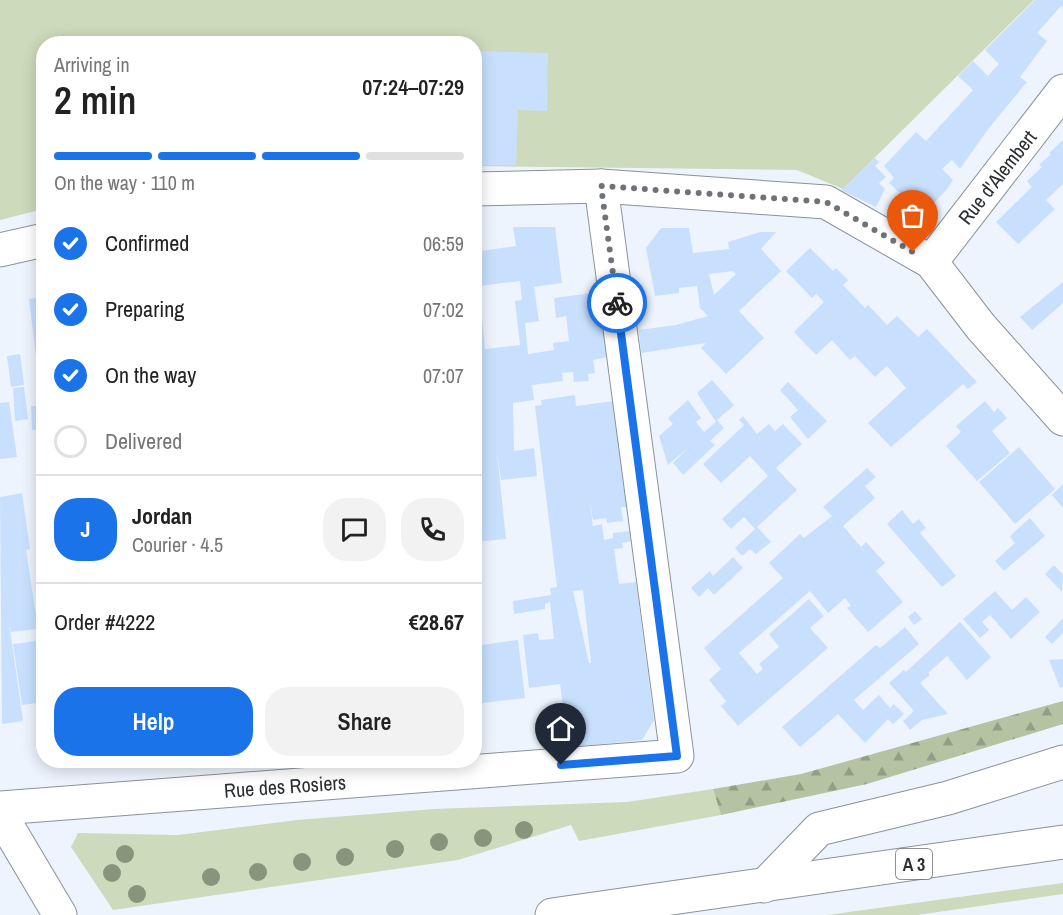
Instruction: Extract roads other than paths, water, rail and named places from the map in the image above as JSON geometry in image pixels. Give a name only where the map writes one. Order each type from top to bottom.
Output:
[{"type":"main road","name":"Rue d'Alembert","points":[[930,262],[1063,91]]},
{"type":"main road","points":[[482,189],[601,186],[826,202],[930,262],[981,327],[1063,418]]},
{"type":"main road","name":"Rue des Rosiers","points":[[0,808],[677,756],[601,186]]},
{"type":"main road","points":[[0,250],[36,242]]},
{"type":"main road","points":[[764,886],[819,829],[948,798],[1063,762]]},
{"type":"main road","points":[[0,814],[60,915]]},
{"type":"main road","name":"A 3","points":[[552,915],[1063,842]]}]
